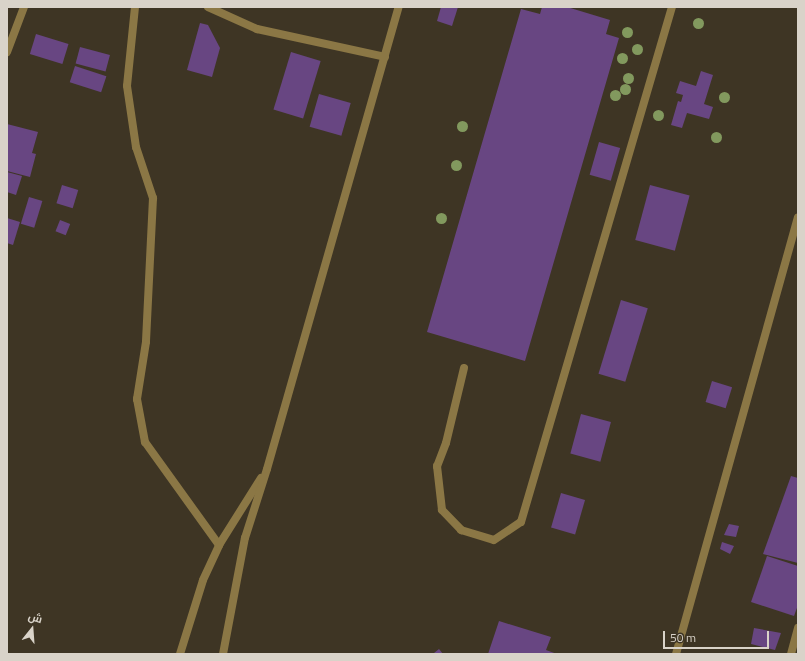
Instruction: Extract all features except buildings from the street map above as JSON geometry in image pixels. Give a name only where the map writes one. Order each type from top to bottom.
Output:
[{"type":"street","points":[[7,52],[24,7]]},
{"type":"street","points":[[135,7],[127,86],[136,147],[153,198],[146,342],[137,399],[145,442],[219,545]]},
{"type":"street","points":[[208,7],[257,29],[385,57]]},
{"type":"street","points":[[223,654],[245,538],[268,469],[399,7]]},
{"type":"street","points":[[464,368],[446,443],[437,466],[442,510],[461,530],[494,540],[521,522],[672,7]]},
{"type":"street","points":[[676,654],[798,218]]},
{"type":"street","points":[[180,654],[204,580],[219,545],[268,469]]},
{"type":"street","points":[[791,654],[798,628]]}]
